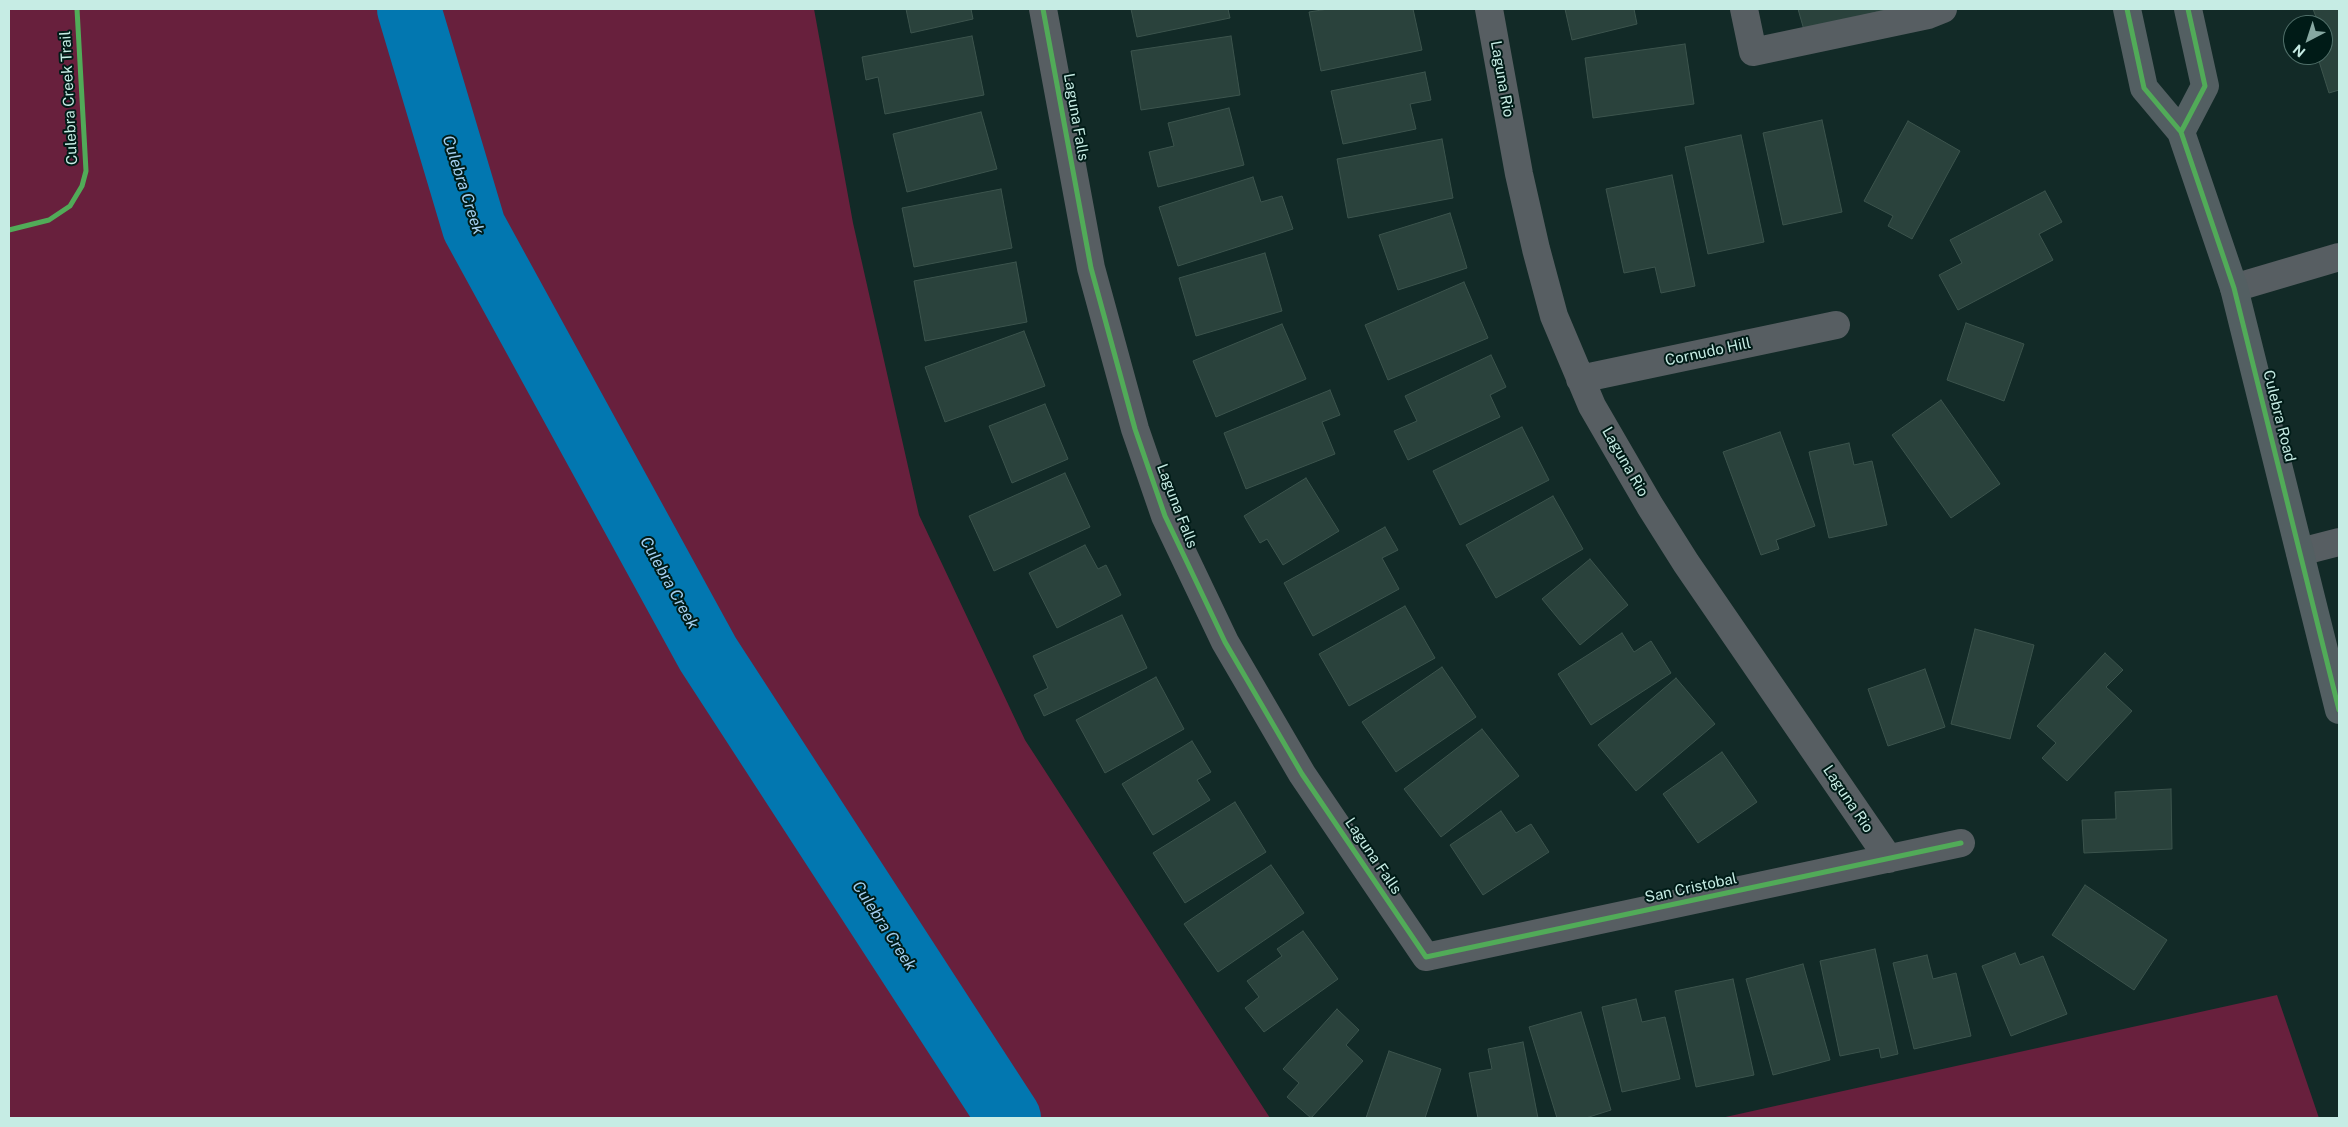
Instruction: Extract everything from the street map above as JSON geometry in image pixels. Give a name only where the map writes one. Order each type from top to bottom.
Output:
[{"type":"main road","name":"Culebra Road","points":[[2127,9],[2144,88],[2181,132],[2234,288],[2339,710]]},
{"type":"main road","points":[[2181,132],[2205,86],[2188,9]]},
{"type":"street","name":"Laguna Falls","points":[[1043,9],[1091,268],[1135,429],[1165,516],[1225,642],[1302,774],[1426,957]]},
{"type":"street","name":"Laguna Rio","points":[[1489,9],[1519,174],[1536,249],[1554,316],[1580,379],[1597,415],[1650,506],[1686,562],[1889,858]]},
{"type":"street","points":[[1744,9],[1753,52],[1928,15],[1943,9]]},
{"type":"street","points":[[2234,288],[2339,257]]},
{"type":"street","name":"Cornudo Hill","points":[[1580,379],[1836,324]]},
{"type":"street","points":[[2300,552],[2339,542]]},
{"type":"street","name":"San Cristobal","points":[[1426,957],[1961,843]]},
{"type":"shaded area","points":[[9,9],[814,9],[853,223],[919,515],[1025,740],[1270,1118],[9,1118]]},
{"type":"shaded area","points":[[2277,995],[2319,1118],[1721,1118]]},
{"type":"building","points":[[906,9],[971,9],[973,19],[911,33]]},
{"type":"building","points":[[1131,9],[1228,9],[1230,18],[1137,37]]},
{"type":"building","points":[[1328,9],[1413,9],[1422,50],[1321,71],[1309,12]]},
{"type":"building","points":[[1565,9],[1634,9],[1637,24],[1572,40]]},
{"type":"building","points":[[1798,9],[1889,9],[1804,30]]},
{"type":"building","points":[[2313,9],[2339,9],[2339,90],[2329,93],[2320,65],[2333,65],[2333,15],[2315,15]]},
{"type":"building","points":[[972,36],[984,95],[885,114],[878,77],[866,80],[862,57]]},
{"type":"building","points":[[1231,36],[1240,95],[1141,110],[1131,51]]},
{"type":"building","points":[[1685,44],[1694,104],[1593,118],[1585,58]]},
{"type":"building","points":[[1425,72],[1431,100],[1410,104],[1416,129],[1343,144],[1331,91]]},
{"type":"building","points":[[1229,108],[1244,165],[1158,187],[1149,152],[1174,146],[1168,123]]},
{"type":"building","points":[[981,112],[997,169],[907,192],[893,134]]},
{"type":"building","points":[[1822,120],[1842,212],[1783,225],[1763,133]]},
{"type":"building","points":[[1908,121],[1960,151],[1912,239],[1888,226],[1893,216],[1864,201]]},
{"type":"building","points":[[1741,135],[1764,242],[1708,254],[1685,147]]},
{"type":"building","points":[[1442,139],[1453,198],[1348,218],[1337,159]]},
{"type":"building","points":[[1672,175],[1695,286],[1661,293],[1655,267],[1624,273],[1606,189]]},
{"type":"building","points":[[1253,177],[1261,202],[1282,196],[1293,229],[1178,266],[1159,207]]},
{"type":"building","points":[[1001,189],[1012,248],[914,267],[902,208]]},
{"type":"building","points":[[2045,191],[2062,222],[2039,234],[2053,260],[1958,310],[1939,275],[1962,263],[1950,240]]},
{"type":"building","points":[[1450,213],[1467,268],[1398,290],[1379,235]]},
{"type":"building","points":[[1265,253],[1282,311],[1196,336],[1179,278]]},
{"type":"building","points":[[1016,262],[1027,322],[925,341],[914,281]]},
{"type":"building","points":[[1464,282],[1488,338],[1388,380],[1365,325]]},
{"type":"building","points":[[1966,323],[2024,344],[2004,401],[1947,380]]},
{"type":"building","points":[[1282,324],[1306,379],[1216,417],[1193,361]]},
{"type":"building","points":[[1024,331],[1045,386],[945,422],[925,367]]},
{"type":"building","points":[[1491,355],[1506,387],[1490,395],[1500,417],[1408,460],[1394,431],[1417,421],[1405,396]]},
{"type":"building","points":[[1330,390],[1340,415],[1322,422],[1335,454],[1246,489],[1224,433]]},
{"type":"building","points":[[1941,400],[2000,484],[1951,518],[1892,435]]},
{"type":"building","points":[[1045,404],[1068,459],[1012,483],[989,426]]},
{"type":"building","points":[[1522,427],[1549,480],[1460,525],[1433,471]]},
{"type":"building","points":[[1780,432],[1815,526],[1776,540],[1779,549],[1761,555],[1723,452]]},
{"type":"building","points":[[1849,443],[1854,465],[1872,461],[1887,525],[1829,538],[1809,452]]},
{"type":"building","points":[[1065,473],[1090,527],[994,571],[969,516]]},
{"type":"building","points":[[1306,478],[1339,531],[1283,565],[1267,539],[1260,543],[1244,516]]},
{"type":"building","points":[[1553,496],[1583,549],[1496,598],[1466,545]]},
{"type":"building","points":[[1385,527],[1398,550],[1382,558],[1399,589],[1313,636],[1284,583]]},
{"type":"building","points":[[1085,545],[1098,569],[1106,565],[1121,595],[1057,628],[1029,573]]},
{"type":"building","points":[[1590,559],[1628,605],[1580,645],[1542,599]]},
{"type":"building","points":[[1405,606],[1435,658],[1349,706],[1319,654]]},
{"type":"building","points":[[1122,615],[1147,668],[1044,716],[1034,695],[1048,688],[1033,656]]},
{"type":"building","points":[[1975,629],[2034,645],[2010,739],[1951,724]]},
{"type":"building","points":[[1622,633],[1634,652],[1651,641],[1671,673],[1591,725],[1558,674]]},
{"type":"building","points":[[2105,653],[2123,670],[2106,687],[2132,711],[2067,781],[2042,758],[2056,743],[2037,726]]},
{"type":"building","points":[[1442,667],[1476,717],[1396,772],[1362,722]]},
{"type":"building","points":[[1925,669],[1945,727],[1888,746],[1868,689]]},
{"type":"building","points":[[1156,677],[1184,729],[1105,773],[1076,720]]},
{"type":"building","points":[[1676,678],[1715,724],[1636,791],[1598,745]]},
{"type":"building","points":[[1482,729],[1519,776],[1441,837],[1404,789]]},
{"type":"building","points":[[1192,741],[1211,772],[1197,780],[1210,800],[1153,835],[1122,784]]},
{"type":"building","points":[[1722,752],[1757,802],[1698,843],[1663,794]]},
{"type":"building","points":[[2171,789],[2172,849],[2084,853],[2082,820],[2116,819],[2115,792]]},
{"type":"building","points":[[1235,802],[1266,852],[1185,903],[1153,853]]},
{"type":"building","points":[[1501,811],[1516,833],[1531,824],[1549,852],[1483,895],[1450,845]]},
{"type":"building","points":[[1271,865],[1304,913],[1218,972],[1184,924]]},
{"type":"building","points":[[2085,885],[2167,940],[2134,990],[2052,935]]},
{"type":"building","points":[[1303,931],[1338,979],[1264,1032],[1245,1008],[1259,997],[1247,981],[1282,956],[1277,949]]},
{"type":"building","points":[[1875,949],[1898,1054],[1881,1058],[1879,1048],[1840,1056],[1820,961]]},
{"type":"building","points":[[2015,953],[2020,965],[2043,956],[2067,1014],[2011,1036],[1982,966]]},
{"type":"building","points":[[1927,955],[1933,979],[1956,973],[1971,1036],[1914,1049],[1893,963]]},
{"type":"building","points":[[1803,964],[1830,1060],[1773,1075],[1746,979]]},
{"type":"building","points":[[1733,979],[1754,1075],[1696,1087],[1675,991]]},
{"type":"building","points":[[1636,999],[1642,1022],[1665,1017],[1680,1079],[1622,1092],[1602,1007]]},
{"type":"building","points":[[1337,1009],[1359,1030],[1346,1045],[1363,1061],[1311,1118],[1287,1097],[1299,1083],[1283,1069]]},
{"type":"building","points":[[1581,1012],[1611,1110],[1586,1118],[1557,1118],[1529,1027]]},
{"type":"building","points":[[1523,1042],[1538,1118],[1478,1118],[1469,1073],[1492,1069],[1488,1049]]},
{"type":"building","points":[[1389,1051],[1441,1069],[1425,1118],[1366,1118]]},
{"type":"waterway","name":"Culebra Creek","points":[[409,9],[474,227],[708,654],[1009,1118]]},
{"type":"cycle path","name":"Culebra Creek Trail","points":[[9,230],[49,220],[70,206],[82,186],[86,171],[77,9]]},
{"type":"cycle path","points":[[1043,9],[1091,268],[1135,429],[1165,516],[1225,642],[1302,774],[1426,957],[1961,843]]},
{"type":"cycle path","points":[[2127,9],[2144,88],[2181,132],[2234,288],[2339,710]]},
{"type":"cycle path","points":[[2181,132],[2205,86],[2188,9]]}]
